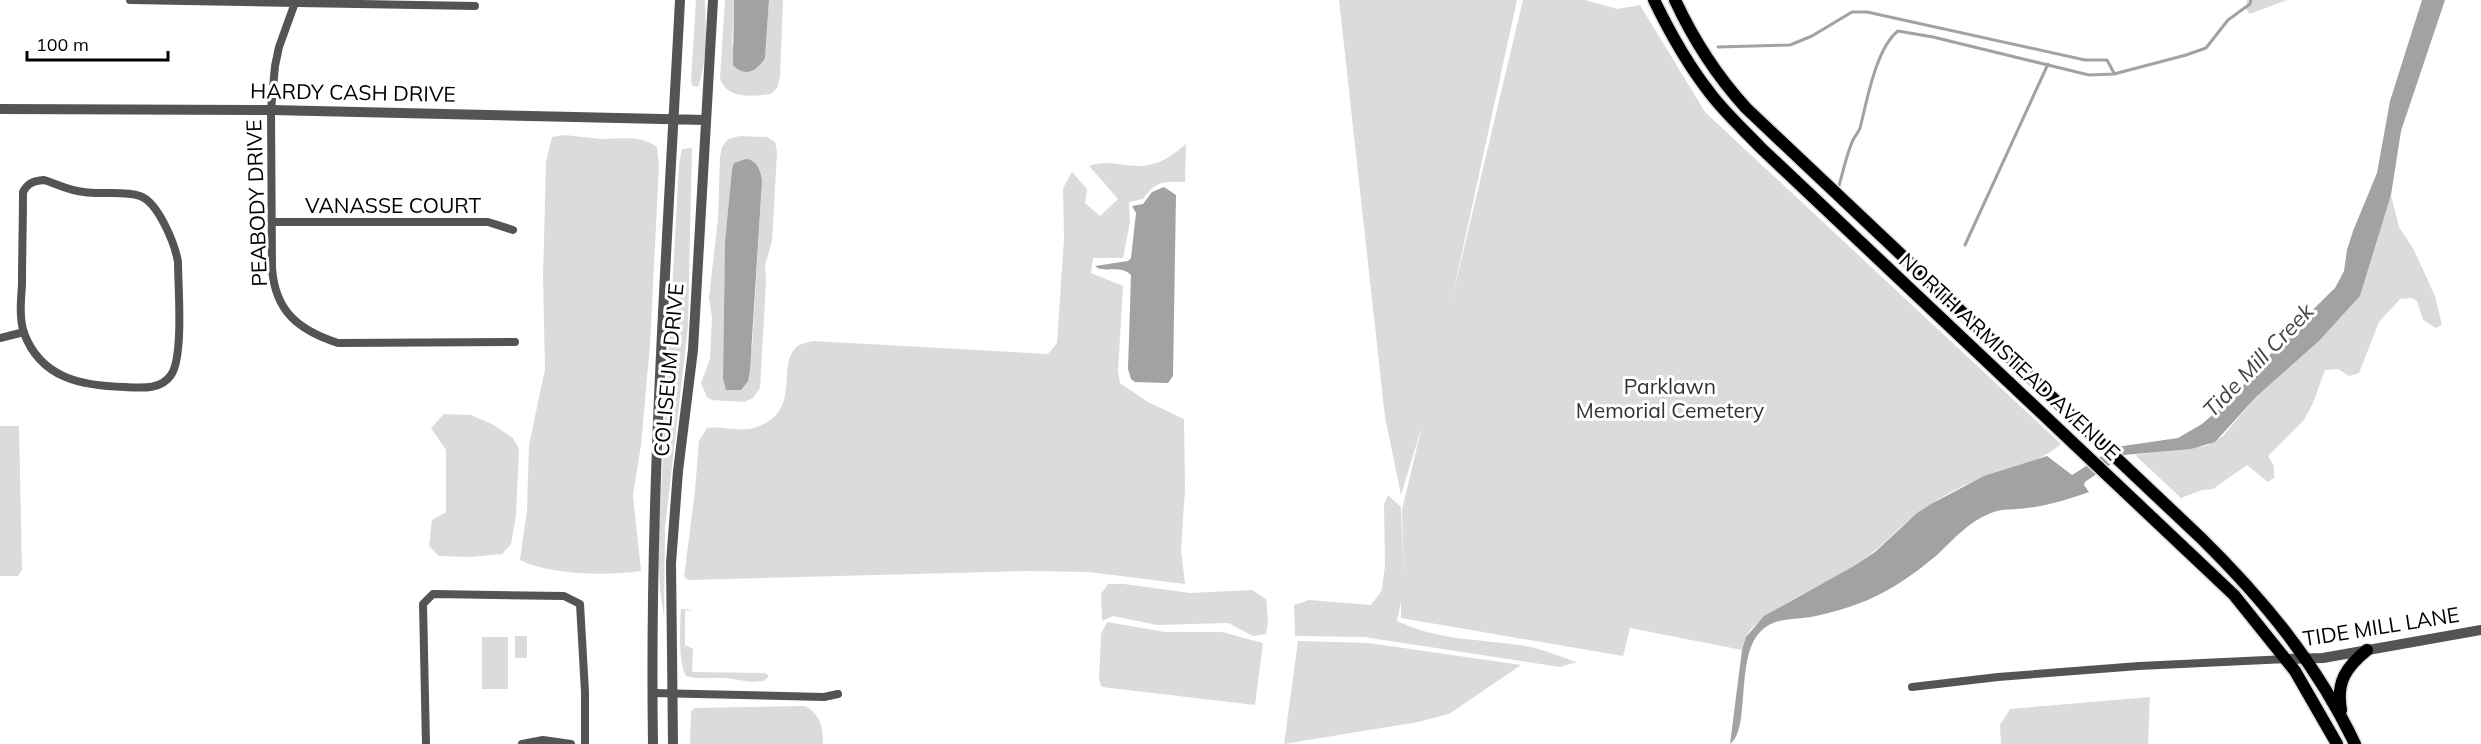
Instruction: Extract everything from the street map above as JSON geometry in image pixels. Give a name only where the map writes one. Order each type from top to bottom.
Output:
[{"type":"main road","name":"NORTH ARMISTEAD AVENUE","points":[[1654,0],[1672,37],[1696,75],[1711,95],[1761,148],[2222,582],[2287,659],[2337,744]]},
{"type":"main road","name":"NORTH ARMISTEAD AVENUE","points":[[1675,0],[1704,57],[1746,108],[2226,562],[2260,599],[2307,659],[2342,717],[2355,744]]},
{"type":"main road","points":[[2342,717],[2339,697],[2342,677],[2355,660],[2367,650]]},
{"type":"street","points":[[130,0],[295,1],[475,6]]},
{"type":"street","name":"COLISEUM DRIVE","points":[[653,744],[652,561],[680,0]]},
{"type":"street","name":"COLISEUM DRIVE","points":[[673,744],[671,563],[678,471],[693,350],[712,0]]},
{"type":"street","name":"PEABODY DRIVE","points":[[295,1],[279,47],[272,110],[271,222],[274,289],[283,307],[297,323],[314,336],[338,343],[515,342]]},
{"type":"street","name":"HARDY CASH DRIVE","points":[[0,109],[272,110],[706,120]]},
{"type":"street","points":[[44,180],[72,190],[139,195],[148,200],[165,226],[176,249],[178,262],[178,351],[173,373],[166,381],[157,386],[142,388],[91,386],[66,378],[43,361],[30,346],[24,332],[21,321],[23,192],[28,185],[44,180]]},
{"type":"street","name":"VANASSE COURT","points":[[271,222],[488,222],[513,230]]},
{"type":"street","points":[[0,338],[24,332]]},
{"type":"street","points":[[426,744],[423,604],[433,594],[564,596],[580,604],[585,692],[585,744]]},
{"type":"street","name":"TIDE MILL LANE","points":[[2287,659],[2307,659],[2481,630]]},
{"type":"street","points":[[1912,687],[2139,666],[2287,659]]},
{"type":"street","points":[[653,693],[824,697],[838,694]]},
{"type":"street","points":[[522,744],[543,740],[571,744]]},
{"type":"green space","points":[[696,0],[705,0],[706,22],[705,55],[698,87],[693,86],[691,82]]},
{"type":"green space","points":[[725,0],[734,0],[732,44],[765,58],[769,0],[783,0],[780,77],[777,88],[771,94],[749,96],[735,94],[724,86],[720,79]]},
{"type":"green space","name":"Parklawn Memorial Cemetery","points":[[1339,0],[1517,0],[1451,303],[1523,0],[1585,0],[1618,9],[1640,5],[1705,112],[2061,444],[2037,459],[1980,479],[1931,504],[1856,565],[1765,617],[1750,631],[1742,650],[1630,628],[1623,656],[1401,618],[1401,602],[1397,621],[1412,627],[1457,638],[1526,646],[1577,662],[1560,667],[1364,637],[1295,636],[1294,605],[1309,600],[1371,605],[1382,590],[1385,565],[1384,504],[1388,495],[1401,507],[1404,577],[1402,510],[1422,426],[1401,495],[1385,417]]},
{"type":"green space","points":[[2247,0],[2287,0],[2250,14],[2246,9]]},
{"type":"green space","points":[[564,135],[602,139],[637,139],[657,147],[659,166],[650,345],[641,445],[633,495],[641,571],[612,574],[579,573],[547,569],[520,560],[527,510],[529,445],[545,369],[543,277],[546,162],[552,137]]},
{"type":"green space","points":[[740,136],[767,137],[775,142],[777,152],[772,241],[765,265],[760,388],[753,398],[744,402],[712,400],[707,397],[701,383],[710,359],[712,317],[709,298],[718,219],[720,158],[722,147],[728,139]],"holes":[[[732,169],[762,181],[752,348],[723,378],[725,242]]]},
{"type":"green space","points":[[1186,144],[1185,182],[1161,183],[1156,185],[1143,199],[1129,202],[1130,222],[1123,258],[1093,258],[1091,273],[1123,286],[1118,371],[1120,383],[1148,402],[1184,419],[1185,489],[1181,550],[1185,584],[1089,572],[1026,571],[689,580],[684,577],[699,441],[707,428],[749,429],[770,421],[779,411],[784,399],[788,363],[792,353],[799,345],[813,341],[1048,354],[1057,343],[1064,239],[1063,188],[1072,172],[1087,189],[1085,203],[1100,216],[1118,199],[1089,166],[1104,163],[1134,166],[1154,164]]},
{"type":"green space","points":[[692,148],[688,326],[665,528],[664,616],[660,591],[658,545],[679,165],[682,149]]},
{"type":"green space","points":[[2391,195],[2399,227],[2414,250],[2435,296],[2442,325],[2436,328],[2423,320],[2417,301],[2412,298],[2400,299],[2379,322],[2359,373],[2349,376],[2338,369],[2325,370],[2304,420],[2268,456],[2274,466],[2274,478],[2268,482],[2247,465],[2213,489],[2202,490],[2181,498],[2135,455],[2206,446],[2223,436],[2256,397],[2319,341],[2360,296]]},
{"type":"green space","points":[[444,414],[471,415],[492,424],[513,438],[519,449],[516,515],[511,544],[502,554],[471,557],[439,556],[429,546],[432,520],[446,512],[446,450],[431,428]]},
{"type":"green space","points":[[0,426],[19,426],[22,570],[18,576],[0,576]]},
{"type":"green space","points":[[1108,584],[1190,593],[1252,590],[1266,599],[1268,621],[1266,634],[1253,636],[1228,623],[1157,625],[1113,616],[1102,621],[1101,594]]},
{"type":"green space","points":[[681,609],[693,610],[685,611],[685,645],[693,649],[693,672],[765,673],[769,676],[764,681],[752,682],[686,676],[681,653]]},
{"type":"green space","points":[[1107,622],[1165,632],[1222,632],[1263,643],[1255,705],[1102,687],[1099,680],[1101,634]]},
{"type":"green space","points":[[515,636],[527,636],[527,658],[515,658]]},
{"type":"green space","points":[[482,637],[508,637],[508,689],[482,689]]},
{"type":"green space","points":[[1298,641],[1369,643],[1521,665],[1449,714],[1418,722],[1284,744]]},
{"type":"green space","points":[[2150,697],[2148,744],[2001,744],[2000,725],[2010,709]]},
{"type":"green space","points":[[805,706],[818,717],[823,744],[690,744],[691,711],[695,708]]},
{"type":"shaded area","points":[[734,0],[769,0],[765,58],[755,69],[746,72],[733,65]]},
{"type":"shaded area","points":[[2422,0],[2445,0],[2401,131],[2391,195],[2360,296],[2319,341],[2256,397],[2215,442],[2191,449],[2124,455],[2085,482],[2084,485],[2089,492],[2050,504],[2000,510],[1975,521],[1921,568],[1877,596],[1833,612],[1784,620],[1766,627],[1752,644],[1745,675],[1740,724],[1730,744],[1742,650],[1746,637],[1764,616],[1854,566],[1875,552],[1917,513],[1984,476],[2047,456],[2072,475],[2116,447],[2178,438],[2202,424],[2233,397],[2288,334],[2335,288],[2344,271],[2353,231],[2377,173],[2390,101]]},
{"type":"shaded area","points":[[746,159],[753,161],[758,167],[762,181],[750,370],[748,381],[741,390],[726,390],[723,378],[725,242],[732,169],[734,163]]},
{"type":"shaded area","points":[[1164,187],[1176,195],[1173,376],[1168,383],[1135,382],[1131,379],[1128,369],[1131,275],[1122,270],[1102,269],[1095,266],[1128,261],[1131,258],[1136,213],[1132,206],[1143,204],[1152,192]]},
{"type":"waterway","points":[[1838,189],[1846,158],[1860,128],[1878,62],[1890,39],[1898,31],[1933,37],[2089,75],[2114,74],[2206,48],[2228,20],[2250,4],[2251,0]]},
{"type":"waterway","points":[[1718,47],[1790,45],[1812,36],[1852,12],[1867,12],[2085,60],[2107,60],[2114,73]]},
{"type":"waterway","points":[[1965,245],[2048,64]]},
{"type":"water label","name":"Tide Mill Creek","points":[[2258,360]]}]
